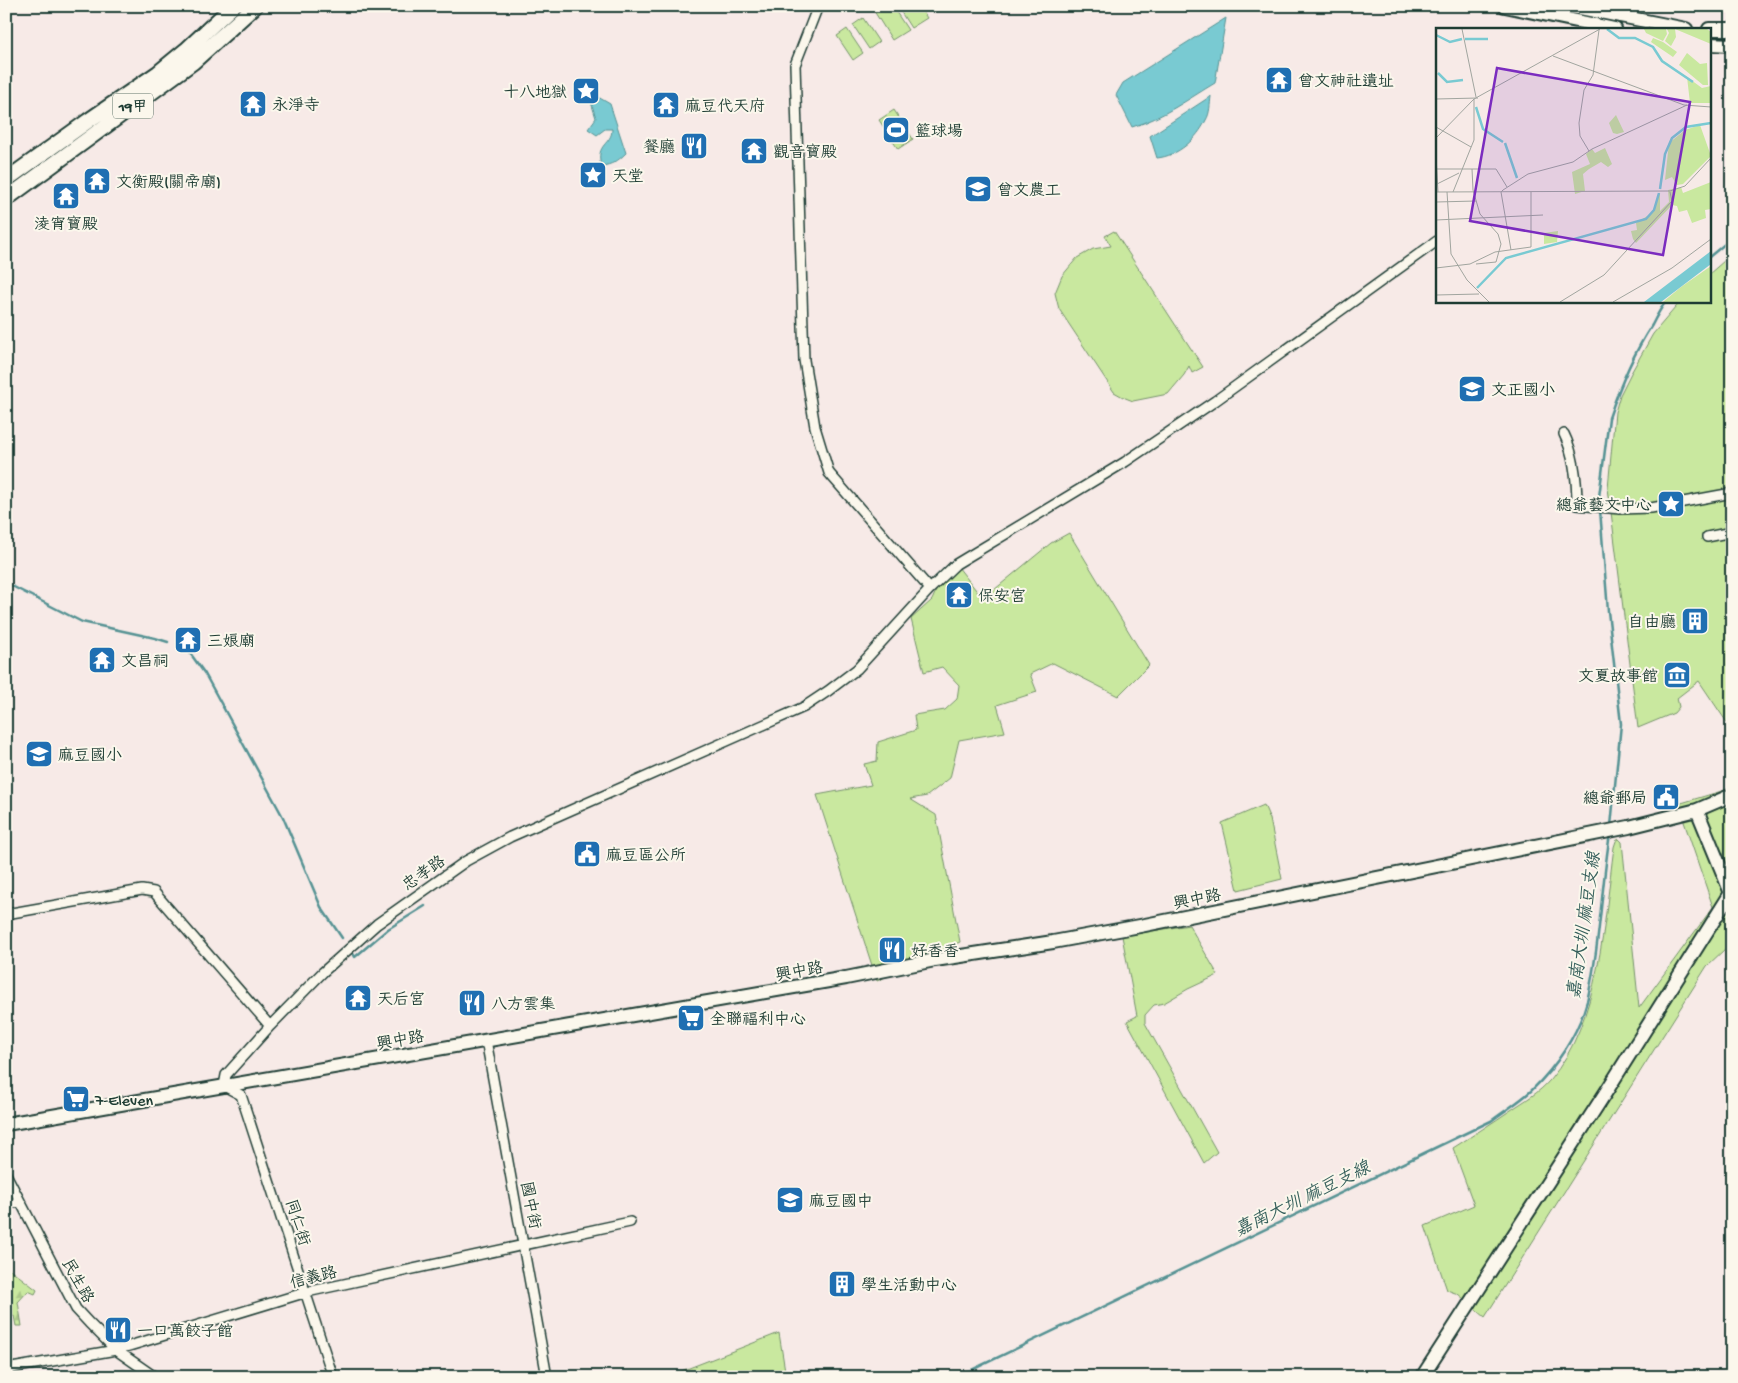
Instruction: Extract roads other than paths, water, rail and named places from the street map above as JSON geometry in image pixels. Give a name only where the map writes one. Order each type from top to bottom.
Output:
[{"type":"main road","name":"19甲","points":[[6,180],[158,73],[186,50],[233,6]]},
{"type":"main road","name":"19甲","points":[[6,199],[193,62],[255,6]]},
{"type":"main road","points":[[1505,6],[1601,27]]},
{"type":"main road","points":[[1570,6],[1681,28]]},
{"type":"main road","points":[[1712,46],[1732,45]]},
{"type":"main road","name":"興中路","points":[[6,1124],[808,985],[936,960],[1140,926],[1628,827],[1697,810],[1732,795]]},
{"type":"main road","points":[[1422,1377],[1606,1092],[1731,893],[1697,810]]},
{"type":"street","points":[[818,6],[795,65],[804,360],[810,402],[828,473],[930,589]]},
{"type":"street","points":[[1712,46],[1721,29]]},
{"type":"street","name":"忠孝路","points":[[224,1086],[226,1075],[270,1026],[323,972],[377,924],[431,884],[466,861],[510,837],[804,707],[857,668],[930,589],[956,564],[1125,462],[1215,401],[1436,242]]},
{"type":"street","points":[[1564,434],[1569,444],[1577,479],[1577,505],[1620,509],[1651,508],[1732,492]]},
{"type":"street","points":[[1707,537],[1732,532]]},
{"type":"street","points":[[6,914],[150,890],[154,892],[270,1026]]},
{"type":"street","name":"國中街","points":[[486,1040],[547,1377]]},
{"type":"street","name":"同仁街","points":[[224,1086],[241,1095],[334,1377]]},
{"type":"street","name":"民生路","points":[[6,1174],[76,1309],[116,1350],[156,1377]]},
{"type":"street","points":[[6,1204],[20,1202]]},
{"type":"street","name":"信義路","points":[[6,1369],[116,1350],[307,1292],[630,1222]]},
{"type":"water","points":[[1226,18],[1215,83],[1165,113],[1132,127],[1116,95],[1123,83]]},
{"type":"water","points":[[1211,96],[1208,115],[1198,134],[1179,150],[1165,157],[1157,158],[1150,136]]},
{"type":"water","points":[[598,97],[610,104],[626,153],[615,162],[601,166],[600,153],[612,129],[605,129],[597,135],[588,129],[596,118],[590,99]]},
{"type":"waterway","name":"嘉南大圳 麻豆支線","points":[[1710,256],[1732,238]]},
{"type":"waterway","name":"嘉南大圳 麻豆支線","points":[[1611,826],[1621,724],[1608,611],[1599,497],[1609,418],[1633,358],[1665,302]]},
{"type":"waterway","points":[[6,583],[82,622],[168,642]]},
{"type":"waterway","points":[[178,644],[185,646],[205,674],[283,817],[321,907],[342,938]]},
{"type":"waterway","name":"嘉南大圳 麻豆支線","points":[[957,1377],[1491,1121],[1526,1095],[1549,1072],[1565,1050],[1583,1014],[1595,960],[1610,834]]},
{"type":"waterway","points":[[351,950],[355,957],[388,929],[425,906]]},
{"type":"place","name":"曾文神社遺址","points":[[1279,80]]},
{"type":"place","name":"十八地獄","points":[[586,91]]},
{"type":"place","name":"永淨寺","points":[[253,104]]},
{"type":"place","name":"麻豆代天府","points":[[666,105]]},
{"type":"place","name":"籃球場","points":[[896,130]]},
{"type":"place","name":"餐廳","points":[[694,146]]},
{"type":"place","name":"觀音寶殿","points":[[754,151]]},
{"type":"place","name":"天堂","points":[[593,175]]},
{"type":"place","name":"文衡殿(關帝廟)","points":[[97,181]]},
{"type":"place","name":"曾文農工","points":[[978,189]]},
{"type":"place","name":"淩宵寶殿","points":[[66,196]]},
{"type":"place","name":"文正國小","points":[[1472,389]]},
{"type":"place","name":"總爺藝文中心","points":[[1671,504]]},
{"type":"place","name":"保安宮","points":[[959,595]]},
{"type":"place","name":"自由廳","points":[[1695,621]]},
{"type":"place","name":"三娘廟","points":[[188,640]]},
{"type":"place","name":"文昌祠","points":[[102,660]]},
{"type":"place","name":"文夏故事館","points":[[1677,675]]},
{"type":"place","name":"麻豆國小","points":[[39,754]]},
{"type":"place","name":"總爺郵局","points":[[1666,797]]},
{"type":"place","name":"麻豆區公所","points":[[587,854]]},
{"type":"place","name":"好香香","points":[[892,950]]},
{"type":"place","name":"天后宮","points":[[358,998]]},
{"type":"place","name":"八方雲集","points":[[472,1003]]},
{"type":"place","name":"全聯福利中心","points":[[691,1018]]},
{"type":"place","name":"7-Eleven","points":[[76,1099]]},
{"type":"place","name":"麻豆國中","points":[[790,1200]]},
{"type":"place","name":"學生活動中心","points":[[842,1284]]},
{"type":"place","name":"一口萬餃子館","points":[[118,1330]]}]
